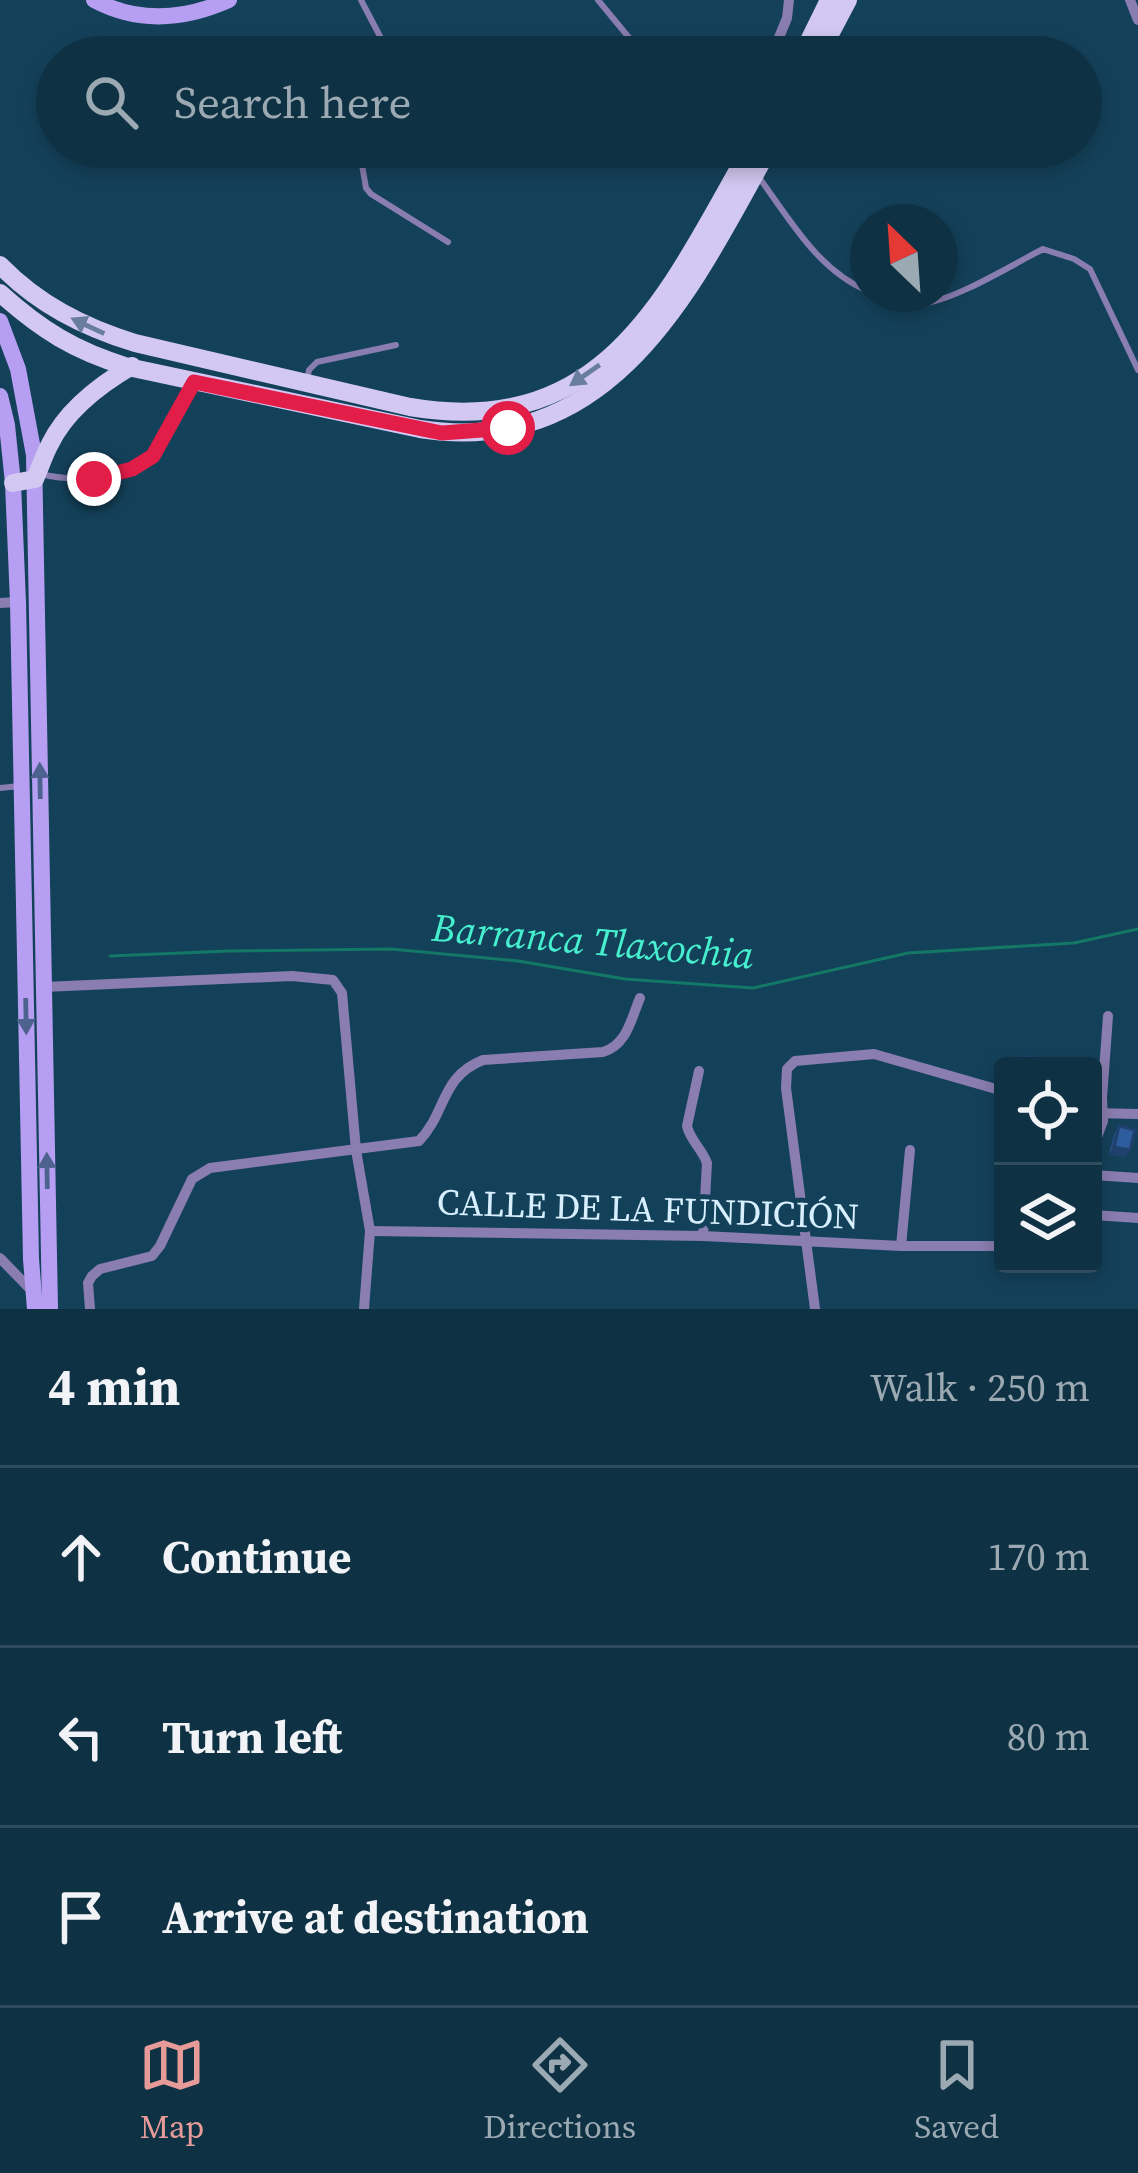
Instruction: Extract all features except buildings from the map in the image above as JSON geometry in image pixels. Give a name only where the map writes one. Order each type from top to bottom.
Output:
[{"type":"main road","points":[[94,0],[116,12],[156,19],[202,12],[230,0]]},
{"type":"main road","points":[[811,36],[829,0]]},
{"type":"main road","points":[[829,36],[848,0]]},
{"type":"main road","points":[[0,265],[52,309],[109,335],[410,407],[462,413],[516,408],[562,391],[606,360],[648,315],[739,168]]},
{"type":"main road","points":[[0,293],[58,340],[128,368],[442,433],[488,431],[549,417],[611,380],[656,333],[699,271],[758,168]]},
{"type":"main road","points":[[0,321],[18,369],[36,477],[38,1296],[49,1309]]},
{"type":"main road","points":[[36,477],[51,441],[87,398],[128,368],[168,351]]},
{"type":"main road","points":[[0,396],[13,483],[9,602],[34,956],[44,987],[38,1296]]},
{"type":"main road","points":[[13,483],[36,477]]},
{"type":"street","points":[[780,36],[789,0]]},
{"type":"street","points":[[1130,0],[1138,20]]},
{"type":"street","points":[[44,987],[292,976],[333,980],[342,994],[356,1150],[370,1231],[364,1309]]},
{"type":"street","points":[[90,1309],[92,1276],[100,1269],[152,1256],[192,1179],[210,1168],[419,1141],[429,1131],[454,1078],[468,1066],[483,1060],[614,1049],[640,998]]},
{"type":"street","points":[[1102,1074],[1108,1016]]},
{"type":"street","points":[[815,1309],[786,1088],[791,1064],[802,1059],[874,1054],[994,1087]]},
{"type":"street","points":[[699,1071],[686,1126],[707,1162],[703,1236]]},
{"type":"street","points":[[1102,1113],[1138,1114]]},
{"type":"street","points":[[901,1246],[910,1150]]},
{"type":"street","points":[[1102,1176],[1138,1178]]},
{"type":"street","points":[[1102,1216],[1138,1218]]},
{"type":"street","name":"CALLE DE LA FUNDICIÓN","points":[[370,1231],[994,1246]]},
{"type":"street","points":[[0,1258],[38,1296]]},
{"type":"street","points":[[0,1271],[14,1271]]},
{"type":"lane","points":[[361,0],[379,36]]},
{"type":"lane","points":[[598,0],[628,36]]},
{"type":"lane","points":[[363,168],[371,194],[448,242]]},
{"type":"lane","points":[[755,173],[826,265],[850,283]]},
{"type":"lane","points":[[958,292],[1043,249],[1074,259],[1090,269],[1138,370]]},
{"type":"lane","points":[[306,383],[317,362],[396,345]]},
{"type":"lane","points":[[36,477],[94,479],[132,469],[153,456],[194,382]]},
{"type":"lane","points":[[0,788],[22,786]]},
{"type":"waterway","name":"Barranca Tlaxochia","points":[[110,956],[391,949],[518,961],[625,979],[753,988],[908,953],[1074,943],[1138,929]]},
{"type":"route","points":[[94,479],[132,469],[153,456],[194,382],[442,433],[508,428]]}]
